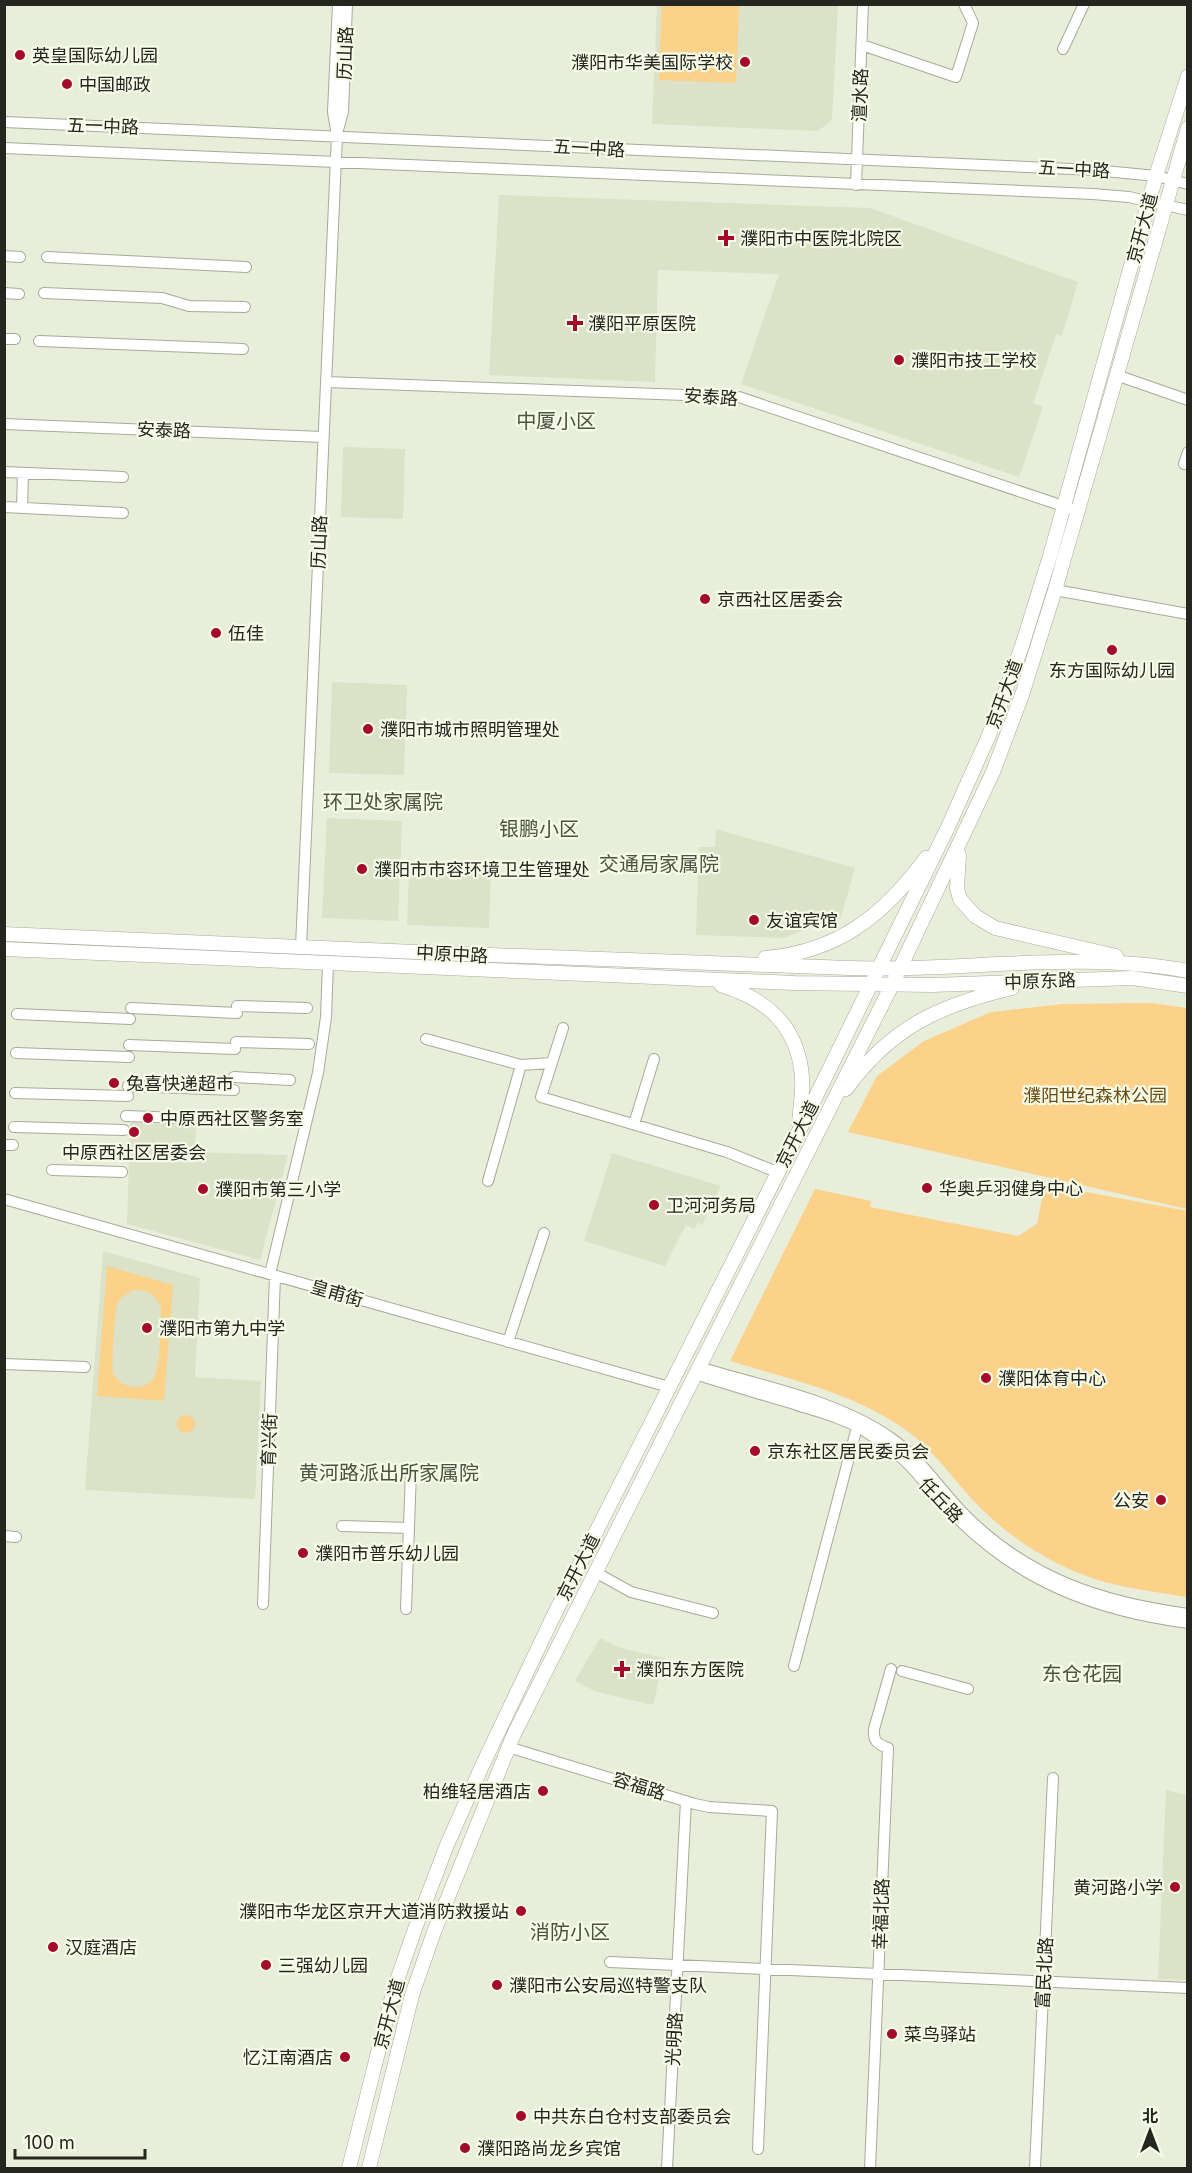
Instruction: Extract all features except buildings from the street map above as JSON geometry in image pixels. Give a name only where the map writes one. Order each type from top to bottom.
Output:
[{"type":"main road","name":"京开大道","points":[[349,2169],[394,1989],[447,1845],[499,1726],[799,1131],[948,827],[989,735],[1007,688],[1046,566],[1156,176],[1188,76]]},
{"type":"main road","name":"京开大道","points":[[369,2169],[412,1995],[434,1932],[508,1747],[900,969],[1005,742],[1055,590],[1188,128]]},
{"type":"main road","points":[[975,810],[958,856],[956,871],[960,899],[975,916],[995,928],[1147,964]]},
{"type":"main road","points":[[685,963],[771,958],[798,954],[833,942],[864,922],[886,904],[912,877],[948,827]]},
{"type":"main road","name":"中原中路","points":[[4,934],[685,963],[900,969]]},
{"type":"main road","name":"中原中路","points":[[4,949],[692,979],[892,985]]},
{"type":"main road","name":"中原东路","points":[[900,969],[1061,961],[1147,964],[1188,971]]},
{"type":"main road","name":"中原东路","points":[[892,985],[1132,978],[1188,987]]},
{"type":"main road","points":[[692,979],[737,990],[756,999],[789,1031],[796,1046],[802,1077],[799,1131]]},
{"type":"main road","points":[[819,1128],[861,1070],[880,1049],[897,1036],[936,1011],[981,996],[1047,981]]},
{"type":"street","name":"历山路","points":[[301,947],[335,162],[336,136],[333,112],[338,4]]},
{"type":"street","name":"历山路","points":[[336,136],[343,112],[347,4]]},
{"type":"street","name":"澶水路","points":[[856,186],[863,4]]},
{"type":"street","points":[[862,45],[956,77],[973,23],[964,4]]},
{"type":"street","points":[[1064,49],[1084,4]]},
{"type":"street","name":"五一中路","points":[[4,122],[1095,170],[1156,176],[1188,184]]},
{"type":"street","name":"五一中路","points":[[4,148],[856,186],[1093,194],[1150,201],[1188,210]]},
{"type":"street","points":[[4,256],[20,257]]},
{"type":"street","points":[[46,257],[246,267]]},
{"type":"street","points":[[4,293],[19,294]]},
{"type":"street","points":[[44,293],[162,297],[182,305],[245,307]]},
{"type":"street","points":[[39,341],[243,349]]},
{"type":"street","points":[[1116,375],[1188,400]]},
{"type":"street","name":"安泰路","points":[[326,382],[739,397],[1078,510]]},
{"type":"street","name":"安泰路","points":[[4,424],[323,437]]},
{"type":"street","points":[[1184,464],[1188,452]]},
{"type":"street","points":[[4,472],[123,477]]},
{"type":"street","points":[[22,508],[23,473]]},
{"type":"street","points":[[4,507],[123,513]]},
{"type":"street","points":[[1055,590],[1188,614]]},
{"type":"street","name":"育兴街","points":[[263,1604],[273,1275],[318,1073],[326,1017],[328,964]]},
{"type":"street","points":[[17,1014],[307,1008]]},
{"type":"street","points":[[563,1028],[541,1097],[727,1152],[777,1172]]},
{"type":"street","points":[[426,1039],[521,1065],[552,1063]]},
{"type":"street","points":[[129,1045],[309,1044]]},
{"type":"street","points":[[16,1053],[129,1057]]},
{"type":"street","points":[[634,1124],[654,1059]]},
{"type":"street","points":[[488,1180],[521,1065]]},
{"type":"street","points":[[234,1077],[290,1080]]},
{"type":"street","points":[[15,1093],[234,1090]]},
{"type":"street","points":[[126,1116],[232,1120]]},
{"type":"street","points":[[14,1127],[124,1130]]},
{"type":"street","points":[[52,1170],[122,1172]]},
{"type":"street","name":"皇甫街","points":[[4,1198],[669,1387]]},
{"type":"street","points":[[508,1342],[544,1233]]},
{"type":"street","points":[[4,1364],[85,1367]]},
{"type":"street","name":"任丘路","points":[[697,1371],[857,1427],[909,1465],[980,1541],[1038,1579],[1096,1605],[1188,1623]]},
{"type":"street","name":"任丘路","points":[[697,1371],[834,1408],[866,1422],[916,1458],[985,1535],[1014,1556],[1041,1572],[1101,1597],[1188,1614]]},
{"type":"street","points":[[794,1666],[857,1427]]},
{"type":"street","points":[[406,1610],[411,1471]]},
{"type":"street","points":[[342,1526],[409,1528]]},
{"type":"street","points":[[4,1536],[16,1537]]},
{"type":"street","points":[[595,1572],[631,1592],[713,1613]]},
{"type":"street","name":"幸福北路","points":[[870,2169],[888,1748],[878,1744],[873,1738],[874,1729],[896,1670],[968,1689]]},
{"type":"street","name":"容福路","points":[[508,1747],[709,1807],[772,1811],[766,1969]]},
{"type":"street","name":"富民北路","points":[[1035,2169],[1053,1778]]},
{"type":"street","name":"光明路","points":[[667,2169],[686,1801]]},
{"type":"street","points":[[610,1962],[1188,1988]]},
{"type":"street","points":[[758,2149],[766,1969]]},
{"type":"street","points":[[255,2059],[293,2060]]},
{"type":"shaded area","name":"濮阳市华美国际学校","points":[[657,5],[838,5],[832,120],[818,131],[652,124]]},
{"type":"shaded area","name":"濮阳市技工学校","points":[[499,195],[870,208],[1078,282],[1062,336],[1056,334],[1033,403],[1043,407],[1019,477],[741,384],[779,274],[658,270],[655,382],[489,375]]},
{"type":"shaded area","points":[[343,447],[405,449],[403,519],[341,517]]},
{"type":"shaded area","name":"濮阳市城市照明管理处","points":[[332,682],[407,685],[404,775],[329,773]]},
{"type":"shaded area","name":"濮阳市市容环境卫生管理处","points":[[327,818],[402,821],[398,921],[322,918]]},
{"type":"shaded area","points":[[716,829],[855,868],[841,917],[783,938],[696,935],[699,847],[715,847]]},
{"type":"shaded area","points":[[409,869],[491,872],[489,928],[407,925]]},
{"type":"shaded area","name":"濮阳市第三小学","points":[[130,1123],[196,1125],[195,1152],[288,1155],[260,1260],[127,1224]]},
{"type":"shaded area","name":"卫河河务局","points":[[612,1153],[721,1186],[702,1225],[698,1223],[694,1229],[686,1225],[665,1266],[584,1241]]},
{"type":"shaded area","name":"濮阳市第九中学","points":[[103,1251],[200,1278],[195,1377],[261,1381],[255,1499],[85,1490]]},
{"type":"shaded area","name":"濮阳东方医院","points":[[600,1638],[621,1648],[664,1658],[653,1705],[597,1692],[575,1681]]},
{"type":"shaded area","name":"黄河路小学","points":[[1166,1790],[1187,1795],[1187,1980],[1158,1979]]},
{"type":"green space","points":[[662,5],[739,5],[736,83],[659,80]]},
{"type":"green space","name":"濮阳世纪森林公园","points":[[1151,1003],[1187,1008],[1187,1209],[848,1132],[877,1076],[924,1041],[991,1012],[1063,1004]]},
{"type":"green space","name":"濮阳体育中心","points":[[1045,1184],[1187,1211],[1187,1597],[1109,1583],[1083,1575],[1054,1561],[1026,1545],[1001,1526],[978,1505],[915,1437],[903,1428],[841,1396],[730,1361],[815,1189],[871,1201],[870,1207],[1018,1236],[1037,1224]]},
{"type":"green space","points":[[107,1266],[173,1285],[164,1401],[97,1396]],"holes":[[[139,1290],[151,1294],[161,1308],[160,1349],[153,1379],[148,1384],[136,1387],[117,1379],[113,1373],[112,1361],[118,1302],[126,1294]]]},
{"type":"green space","points":[[182,1415],[190,1415],[195,1420],[193,1431],[182,1433],[177,1428],[177,1420]]},
{"type":"place","name":"英皇国际幼儿园","points":[[20,55]]},
{"type":"place","name":"濮阳市华美国际学校","points":[[745,62]]},
{"type":"place","name":"中国邮政","points":[[67,84]]},
{"type":"place","name":"濮阳市中医院北院区","points":[[726,238]]},
{"type":"place","name":"濮阳平原医院","points":[[575,323]]},
{"type":"place","name":"濮阳市技工学校","points":[[899,360]]},
{"type":"place","name":"京西社区居委会","points":[[705,599]]},
{"type":"place","name":"伍佳","points":[[216,633]]},
{"type":"place","name":"东方国际幼儿园","points":[[1112,650]]},
{"type":"place","name":"濮阳市城市照明管理处","points":[[368,729]]},
{"type":"place","name":"濮阳市市容环境卫生管理处","points":[[362,869]]},
{"type":"place","name":"友谊宾馆","points":[[754,920]]},
{"type":"place","name":"兔喜快递超市","points":[[114,1083]]},
{"type":"place","name":"中原西社区警务室","points":[[148,1118]]},
{"type":"place","name":"中原西社区居委会","points":[[134,1132]]},
{"type":"place","name":"华奥乒羽健身中心","points":[[927,1188]]},
{"type":"place","name":"濮阳市第三小学","points":[[203,1189]]},
{"type":"place","name":"卫河河务局","points":[[654,1205]]},
{"type":"place","name":"濮阳市第九中学","points":[[147,1328]]},
{"type":"place","name":"濮阳体育中心","points":[[986,1378]]},
{"type":"place","name":"京东社区居民委员会","points":[[755,1451]]},
{"type":"place","name":"公安","points":[[1161,1500]]},
{"type":"place","name":"濮阳市普乐幼儿园","points":[[303,1553]]},
{"type":"place","name":"濮阳东方医院","points":[[622,1669]]},
{"type":"place","name":"柏维轻居酒店","points":[[543,1791]]},
{"type":"place","name":"黄河路小学","points":[[1175,1887]]},
{"type":"place","name":"濮阳市华龙区京开大道消防救援站","points":[[521,1911]]},
{"type":"place","name":"汉庭酒店","points":[[53,1947]]},
{"type":"place","name":"三强幼儿园","points":[[266,1965]]},
{"type":"place","name":"濮阳市公安局巡特警支队","points":[[497,1985]]},
{"type":"place","name":"菜鸟驿站","points":[[892,2034]]},
{"type":"place","name":"忆江南酒店","points":[[345,2057]]},
{"type":"place","name":"中共东白仓村支部委员会","points":[[521,2116]]},
{"type":"place","name":"濮阳路尚龙乡宾馆","points":[[465,2148]]},
{"type":"district","name":"中厦小区","points":[[556,421]]},
{"type":"district","name":"环卫处家属院","points":[[383,802]]},
{"type":"district","name":"银鹏小区","points":[[539,829]]},
{"type":"district","name":"交通局家属院","points":[[659,864]]},
{"type":"district","name":"黄河路派出所家属院","points":[[389,1473]]},
{"type":"district","name":"东仓花园","points":[[1082,1674]]},
{"type":"district","name":"消防小区","points":[[570,1932]]}]
